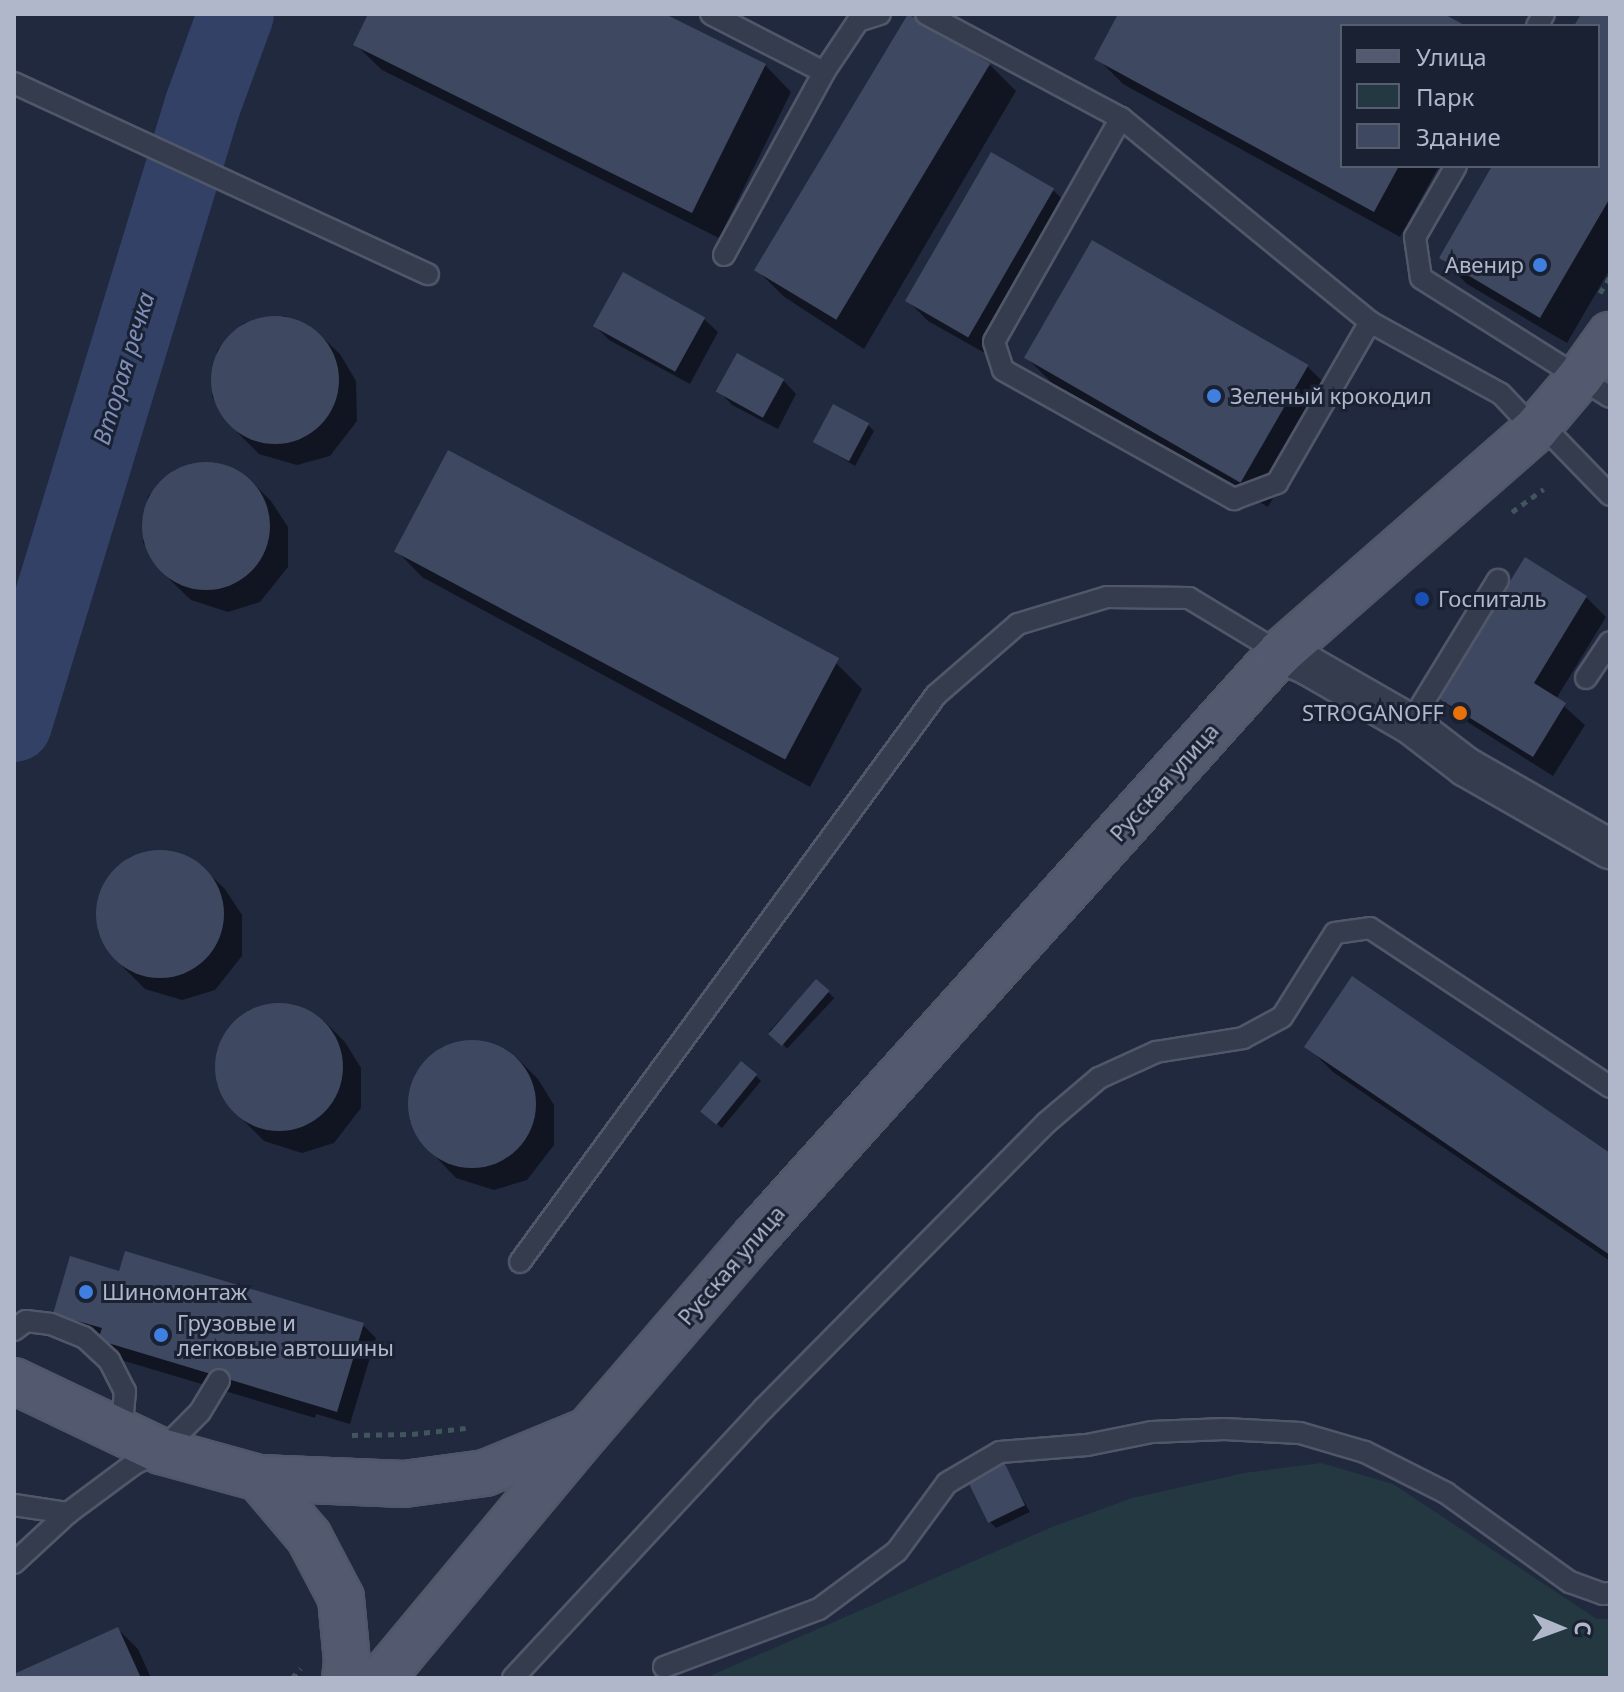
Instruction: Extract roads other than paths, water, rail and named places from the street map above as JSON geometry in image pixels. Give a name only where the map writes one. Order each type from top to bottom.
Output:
[{"type":"main road","name":"Русская улица","points":[[14,1381],[141,1443],[259,1478],[404,1484],[485,1473],[588,1431],[754,1238],[1280,653],[1538,427],[1595,387],[1602,318]]},
{"type":"main road","points":[[382,1678],[588,1431]]},
{"type":"main road","points":[[259,1478],[309,1537],[341,1598],[347,1662],[345,1678]]},
{"type":"street","points":[[1280,653],[1309,666],[1410,724],[1466,767],[1610,849]]},
{"type":"lane","points":[[711,14],[824,72]]},
{"type":"lane","points":[[724,255],[824,72],[858,21],[880,14]]},
{"type":"lane","points":[[926,14],[1121,118],[1370,322],[1501,394],[1610,495]]},
{"type":"lane","points":[[14,83],[428,274]]},
{"type":"lane","points":[[1121,118],[994,342],[1003,370],[1234,499],[1277,483],[1370,322]]},
{"type":"lane","points":[[1455,168],[1415,237],[1421,278],[1595,387]]},
{"type":"lane","points":[[1410,724],[1498,580]]},
{"type":"lane","points":[[520,1262],[936,695],[1018,624],[1107,597],[1189,598],[1280,653]]},
{"type":"lane","points":[[1586,678],[1610,642]]},
{"type":"lane","points":[[513,1678],[764,1408],[1046,1123],[1099,1078],[1156,1052],[1243,1038],[1282,1017],[1335,933],[1370,928],[1610,1087]]},
{"type":"lane","points":[[14,1330],[26,1321],[51,1324],[84,1337],[109,1360],[125,1391],[141,1443],[134,1464],[68,1513],[14,1563]]},
{"type":"lane","points":[[141,1443],[200,1412],[219,1380]]},
{"type":"lane","points":[[664,1667],[819,1609],[897,1551],[947,1483],[1000,1452],[1087,1445],[1152,1432],[1224,1429],[1300,1433],[1365,1452],[1446,1493],[1570,1582],[1603,1594],[1610,1593]]},
{"type":"lane","points":[[14,1505],[68,1513]]},
{"type":"waterway","name":"Вторая речка","points":[[14,724],[203,104],[236,14]]},
{"type":"place","name":"Авенир","points":[[1540,265]]},
{"type":"place","name":"Зеленый крокодил","points":[[1214,396]]},
{"type":"place","name":"Госпиталь","points":[[1422,599]]},
{"type":"place","name":"STROGANOFF","points":[[1460,713]]},
{"type":"place","name":"Шиномонтаж","points":[[86,1292]]},
{"type":"place","name":"Грузовые и легковые автошины","points":[[161,1335]]}]
